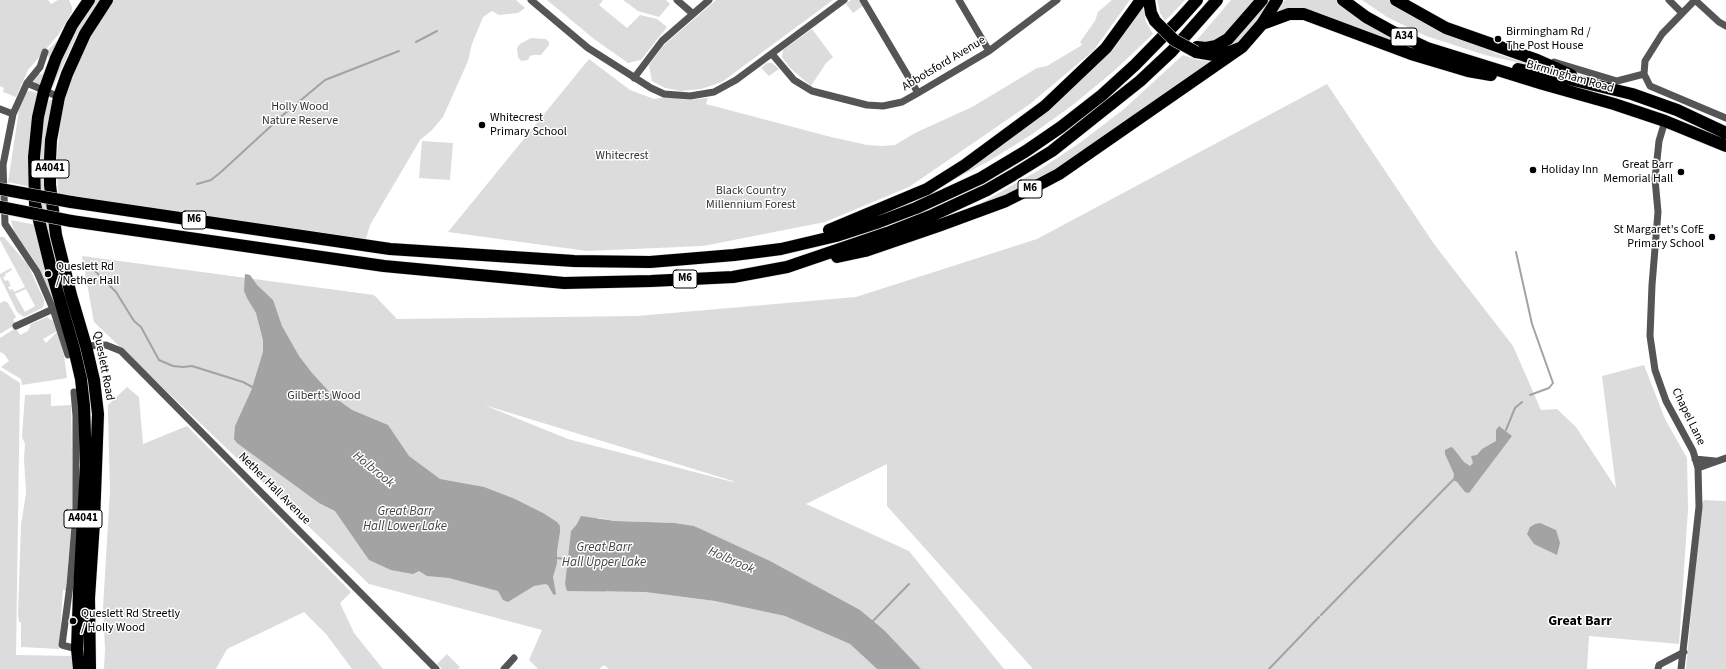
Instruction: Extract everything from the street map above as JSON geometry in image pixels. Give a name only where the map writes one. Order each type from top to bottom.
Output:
[{"type":"highway","name":"Queslett Road","points":[[90,669],[89,598],[94,522],[98,414],[94,380],[56,235],[52,211],[50,159],[51,140],[59,96],[76,52],[91,23],[107,0]]},
{"type":"highway","name":"M6","points":[[781,249],[864,216],[927,188],[965,165],[1045,106],[1106,48],[1141,0]]},
{"type":"highway","points":[[1149,0],[1151,13],[1155,21],[1174,40],[1196,50],[1214,55],[1222,55],[1242,47],[1262,24],[1277,0]]},
{"type":"highway","name":"M6","points":[[0,189],[71,202],[390,249],[574,261],[650,262],[734,255],[781,249],[836,236],[916,208],[975,181],[1026,151],[1061,128],[1135,65],[1197,0]]},
{"type":"highway","name":"M6","points":[[787,267],[933,216],[1014,175],[1052,151],[1140,81],[1172,51],[1217,0]]},
{"type":"highway","points":[[1196,50],[1216,46],[1228,39],[1262,0]]},
{"type":"highway","name":"Birmingham Road","points":[[1343,0],[1366,17],[1427,48],[1546,79],[1596,85],[1632,94],[1670,108],[1726,133]]},
{"type":"highway","name":"Birmingham Road","points":[[1352,0],[1375,16],[1438,46],[1518,69],[1665,121],[1726,146]]},
{"type":"highway","points":[[1396,0],[1446,28],[1535,59],[1596,85]]},
{"type":"highway","name":"Queslett Road","points":[[79,669],[78,649],[86,465],[84,406],[81,379],[73,344],[52,273],[35,204],[34,157],[38,117],[44,91],[56,58],[84,1]]},
{"type":"highway","points":[[1262,24],[1289,14],[1304,14],[1411,54],[1468,71],[1546,79]]},
{"type":"highway","name":"M6","points":[[0,207],[71,221],[384,266],[564,283],[733,277],[865,252],[1006,201],[1059,174],[1242,47]]},
{"type":"highway","points":[[1535,59],[1546,79]]},
{"type":"street","points":[[531,0],[588,48],[634,78],[664,94],[690,96],[714,92],[736,80],[844,0]]},
{"type":"street","points":[[677,0],[692,13]]},
{"type":"street","points":[[634,78],[662,41],[692,13],[709,0]]},
{"type":"street","points":[[863,0],[918,93]]},
{"type":"street","points":[[959,0],[989,51]]},
{"type":"street","name":"Abbotsford Avenue","points":[[772,54],[794,80],[812,91],[867,105],[884,106],[902,102],[989,51],[1056,0]]},
{"type":"street","points":[[1669,0],[1682,13]]},
{"type":"street","points":[[1726,26],[1719,22],[1695,0],[1662,34],[1645,61],[1644,74],[1650,86],[1726,118]]},
{"type":"street","points":[[45,52],[40,67],[27,82],[13,114],[1,164],[2,224],[37,272],[53,309],[68,355]]},
{"type":"street","name":"Birmingham Road","points":[[1535,59],[1555,62],[1617,82],[1644,74]]},
{"type":"street","points":[[27,82],[44,91],[59,96]]},
{"type":"street","points":[[0,110],[13,114]]},
{"type":"street","name":"Chapel Lane","points":[[1665,121],[1659,141],[1655,179],[1658,212],[1652,285],[1650,336],[1655,370],[1666,401],[1693,451],[1698,468],[1699,508],[1681,669]]},
{"type":"street","points":[[16,326],[53,309]]},
{"type":"street","name":"Nether Hall Avenue","points":[[86,346],[106,345],[121,351],[436,669]]},
{"type":"street","points":[[74,392],[76,416],[76,514],[70,585],[62,645],[78,649]]},
{"type":"street","points":[[1695,458],[1715,461]]},
{"type":"street","points":[[1698,468],[1726,458]]},
{"type":"street","points":[[1658,669],[1659,664],[1684,652]]},
{"type":"street","points":[[504,669],[514,658]]},
{"type":"green space","points":[[0,0],[48,0],[51,4],[58,0],[69,0],[72,7],[72,12],[59,34],[28,70],[16,97],[3,92],[4,88],[0,86]]},
{"type":"green space","points":[[94,0],[102,0],[77,35],[53,87],[50,86],[71,35]]},
{"type":"green space","name":"Holly Wood Nature Reserve","points":[[113,0],[516,0],[525,8],[518,13],[499,15],[492,11],[483,17],[472,44],[468,61],[443,117],[432,130],[420,140],[370,225],[366,239],[58,194],[56,165],[63,97],[88,41]]},
{"type":"green space","points":[[547,0],[603,0],[599,5],[627,28],[640,15],[657,19],[667,27],[641,60],[628,63],[594,39]]},
{"type":"green space","points":[[623,0],[666,0],[670,4],[659,17],[638,11]]},
{"type":"green space","points":[[716,0],[833,0],[722,82],[701,89],[681,91],[665,88],[652,81],[649,65],[663,46]]},
{"type":"green space","points":[[851,0],[859,0],[864,5],[853,13],[846,4]]},
{"type":"green space","points":[[1112,0],[1130,0],[1093,51],[1030,104],[909,187],[825,222],[703,246],[587,251],[448,232],[589,59],[630,90],[654,99],[666,97],[688,100],[708,98],[706,104],[831,137],[867,145],[895,145],[915,133],[972,107],[1037,68],[1047,66],[1082,45],[1080,42],[1095,21],[1098,12]]},
{"type":"green space","points":[[1157,0],[1185,0],[1165,21],[1160,13]]},
{"type":"green space","points":[[1231,0],[1257,0],[1218,42],[1196,41]]},
{"type":"green space","points":[[1268,0],[1274,0],[1242,40],[1228,48],[1224,45]]},
{"type":"green space","points":[[1285,0],[1336,0],[1355,13],[1461,66],[1329,19],[1275,15]]},
{"type":"green space","points":[[1362,0],[1390,0],[1454,35],[1495,53],[1537,67],[1485,55],[1426,36],[1387,17]]},
{"type":"green space","points":[[1143,7],[1146,22],[1153,34],[1115,70],[1074,104],[1031,135],[989,161],[946,184],[992,149]]},
{"type":"green space","points":[[812,29],[833,57],[826,63],[811,86],[790,68],[782,57],[783,50]]},
{"type":"green space","points":[[63,35],[41,84],[36,84],[33,80],[37,74],[43,74],[49,59],[47,51]]},
{"type":"green space","points":[[531,38],[546,39],[549,42],[549,45],[541,55],[533,55],[530,56],[528,60],[521,61],[518,57],[517,48],[520,44]]},
{"type":"green space","points":[[1183,55],[1198,60],[1216,61],[1063,165],[1019,189],[976,206],[1039,170],[1081,142],[1124,109]]},
{"type":"green space","points":[[767,63],[772,63],[779,69],[769,76],[761,68]]},
{"type":"green space","name":"Gilbert's Wood","points":[[1327,84],[1434,244],[1513,346],[1541,410],[1557,409],[1576,427],[1616,488],[1602,376],[1644,365],[1665,419],[1687,458],[1688,510],[1679,644],[1589,636],[1587,669],[1033,669],[887,506],[887,464],[806,504],[909,551],[1004,669],[921,669],[885,631],[694,526],[675,523],[615,521],[599,518],[577,524],[571,532],[606,592],[645,592],[715,601],[785,616],[850,644],[877,669],[609,669],[604,665],[599,669],[538,669],[529,660],[542,630],[369,584],[94,322],[82,256],[374,295],[397,319],[637,316],[856,297],[1037,239]],"holes":[[[484,405],[733,481],[568,439]]]},
{"type":"green space","points":[[29,91],[38,94],[31,187],[8,182],[19,110],[26,92]]},
{"type":"green space","points":[[49,100],[52,100],[47,162],[81,342],[76,343],[46,238],[38,183],[40,130],[46,104]]},
{"type":"green space","points":[[422,141],[453,143],[450,180],[419,178]]},
{"type":"green space","points":[[11,220],[36,225],[57,308],[35,262],[14,231]]},
{"type":"green space","points":[[0,237],[4,237],[28,265],[44,300],[44,305],[42,308],[24,317],[17,312],[0,277],[0,274],[11,268],[12,270],[3,277],[5,281],[8,280],[11,286],[8,287],[10,290],[13,289],[14,292],[25,287],[0,240]],"holes":[[[26,289],[35,306],[25,312],[15,294]]]},
{"type":"green space","points":[[5,301],[8,303],[16,317],[13,320],[16,324],[0,334],[0,303]]},
{"type":"green space","points":[[47,317],[53,321],[57,331],[43,339],[46,343],[57,332],[64,355],[67,378],[22,385],[21,379],[1,367],[9,361],[4,354],[0,352],[0,338],[16,328],[20,335],[28,331],[31,324]]},
{"type":"green space","points":[[0,370],[20,383],[16,655],[73,656],[75,669],[0,669]]},
{"type":"green space","points":[[127,387],[139,397],[143,444],[187,426],[351,592],[340,603],[354,633],[383,669],[352,669],[326,634],[304,612],[227,649],[216,669],[104,669],[105,649],[103,608],[110,490],[108,405]]},
{"type":"green space","points":[[51,394],[51,406],[71,405],[73,508],[66,590],[63,590],[59,649],[21,647],[21,622],[19,622],[18,614],[21,525],[26,493],[24,459],[25,444],[22,437],[25,395]]},
{"type":"green space","points":[[1704,500],[1726,501],[1726,669],[1686,669],[1701,505]]},
{"type":"green space","points":[[447,654],[460,667],[458,669],[442,669],[437,664]]},
{"type":"water","name":"Great Barr Hall Lower Lake","points":[[245,274],[250,275],[257,285],[273,300],[282,326],[299,356],[334,397],[352,410],[388,425],[409,456],[440,479],[484,487],[515,499],[557,522],[560,526],[560,532],[557,563],[553,577],[556,594],[554,595],[548,585],[545,584],[534,586],[508,602],[503,600],[498,591],[449,578],[427,576],[419,571],[413,574],[391,570],[369,560],[335,511],[319,503],[237,443],[234,439],[235,426],[251,391],[263,352],[263,340],[256,313],[244,291]]},
{"type":"water","points":[[1499,426],[1512,436],[1469,493],[1465,492],[1457,482],[1453,480],[1454,474],[1445,454],[1445,450],[1451,447],[1453,448],[1464,462],[1470,466],[1473,463],[1471,456],[1477,455],[1482,449],[1496,441],[1496,430]]},
{"type":"water","name":"Great Barr Hall Upper Lake","points":[[581,516],[615,521],[675,523],[694,526],[770,561],[860,610],[885,631],[921,669],[877,669],[850,644],[785,616],[715,601],[645,592],[567,591],[565,584],[571,531]]},
{"type":"water","points":[[1540,523],[1556,530],[1560,543],[1557,555],[1534,544],[1527,534],[1530,527]]},
{"type":"waterway","points":[[416,42],[437,31]]},
{"type":"waterway","points":[[197,184],[211,180],[221,172],[283,115],[325,80],[399,51]]},
{"type":"waterway","points":[[1516,252],[1532,324],[1553,383],[1549,388],[1530,395]]},
{"type":"waterway","name":"Holbrook","points":[[85,264],[92,268],[116,292],[134,321],[141,327],[159,360],[173,366],[192,366],[243,382],[254,388]]},
{"type":"waterway","points":[[1506,430],[1515,408],[1522,402]]},
{"type":"waterway","points":[[1321,615],[1453,480]]},
{"type":"waterway","name":"Holbrook","points":[[555,558],[569,559]]},
{"type":"waterway","points":[[873,621],[909,584]]},
{"type":"waterway","points":[[1269,669],[1319,617]]},
{"type":"place","name":"Birmingham Rd / The Post House","points":[[1498,39]]},
{"type":"place","name":"Whitecrest Primary School","points":[[482,125]]},
{"type":"place","name":"Holiday Inn","points":[[1533,170]]},
{"type":"place","name":"Great Barr Memorial Hall","points":[[1681,172]]},
{"type":"place","name":"St Margaret's CofE Primary School","points":[[1712,237]]},
{"type":"place","name":"Queslett Rd / Nether Hall","points":[[48,274]]},
{"type":"place","name":"Queslett Rd Streetly / Holly Wood","points":[[73,621]]},
{"type":"district","name":"Great Barr","points":[[1580,622]]},
{"type":"park label","name":"Whitecrest","points":[[622,156]]},
{"type":"park label","name":"Black Country Millennium Forest","points":[[751,198]]}]
